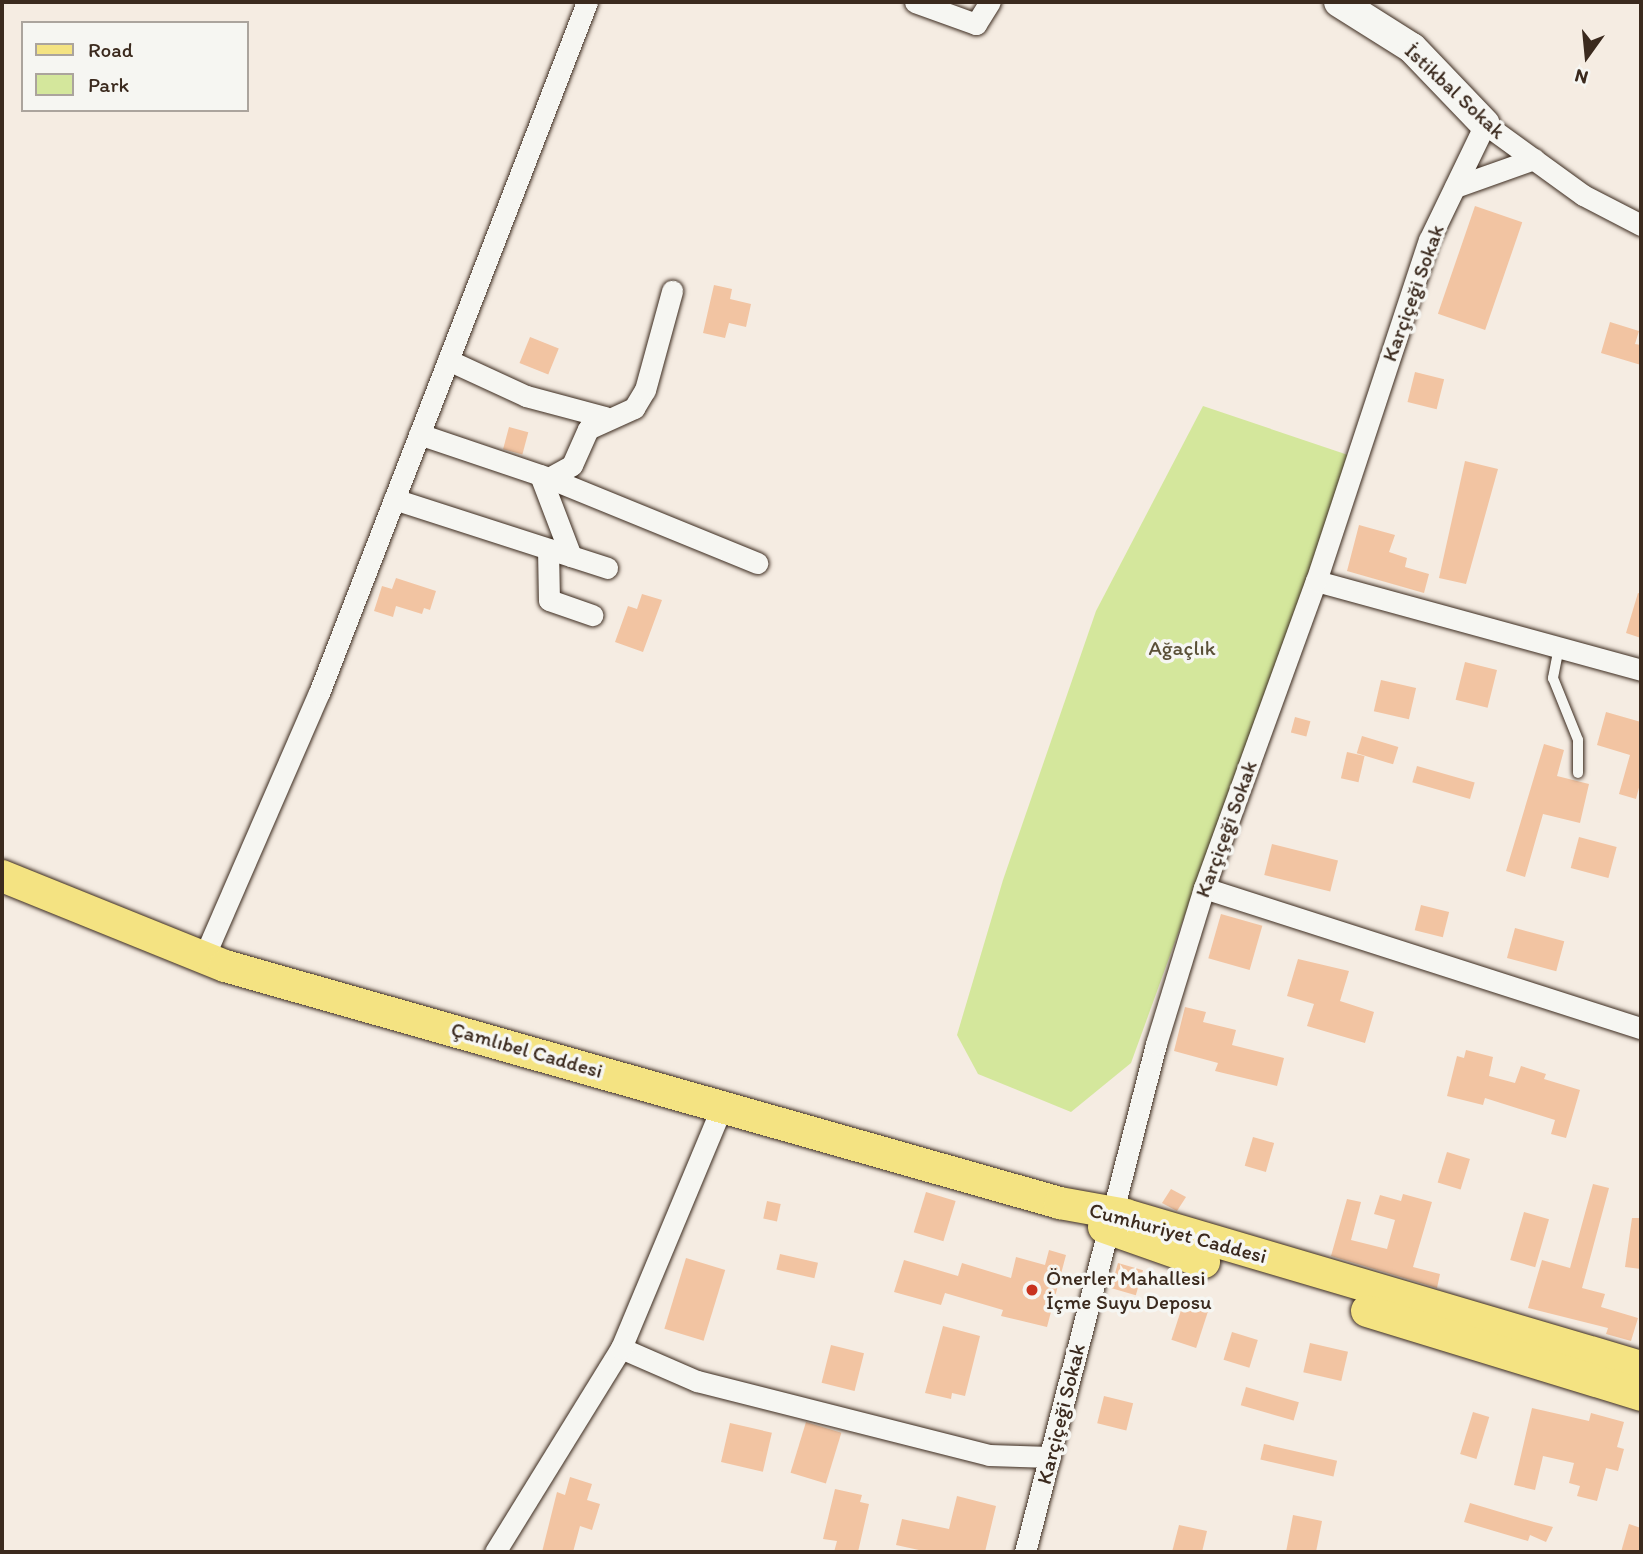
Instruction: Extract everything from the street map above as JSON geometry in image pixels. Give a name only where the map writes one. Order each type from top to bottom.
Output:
[{"type":"main road","name":"Çamlıbel Caddesi","points":[[2,876],[204,957],[1060,1203]]},
{"type":"main road","name":"Cumhuriyet Caddesi","points":[[1060,1203],[1641,1395]]},
{"type":"main road","name":"Cumhuriyet Caddesi","points":[[1110,1220],[1641,1367]]},
{"type":"street","points":[[204,957],[319,693],[587,2]]},
{"type":"street","points":[[915,2],[976,24],[990,2]]},
{"type":"street","name":"İstikbal Sokak","points":[[1339,2],[1412,48],[1485,124],[1583,195],[1641,225]]},
{"type":"street","name":"Karçiçeği Sokak","points":[[1026,1552],[1156,1044],[1204,888],[1316,581],[1429,240],[1485,124]]},
{"type":"street","points":[[1455,187],[1534,159]]},
{"type":"street","points":[[545,476],[572,465],[588,429],[605,417],[634,408],[645,390],[672,291]]},
{"type":"street","points":[[448,360],[526,396],[605,417]]},
{"type":"street","points":[[419,434],[545,476],[758,563]]},
{"type":"street","points":[[545,476],[571,556]]},
{"type":"street","points":[[394,499],[607,568]]},
{"type":"street","points":[[548,549],[548,600],[562,608],[592,615]]},
{"type":"street","points":[[1316,581],[1641,670]]},
{"type":"street","points":[[1204,888],[1641,1028]]},
{"type":"street","points":[[495,1552],[621,1348],[723,1104]]},
{"type":"street","points":[[621,1348],[697,1381],[962,1449],[989,1455],[1049,1457]]},
{"type":"lane","points":[[1559,647],[1553,678],[1578,740],[1578,773]]},
{"type":"green space","name":"Ağaçlık","points":[[1203,406],[1351,456],[1131,1063],[1071,1112],[978,1074],[957,1035],[1003,880],[1096,611]]},
{"type":"building","points":[[1475,206],[1522,222],[1485,330],[1438,314]]},
{"type":"building","points":[[714,285],[732,289],[730,299],[751,304],[746,327],[729,323],[725,338],[703,333]]},
{"type":"building","points":[[1610,322],[1639,331],[1635,344],[1641,345],[1641,365],[1601,353]]},
{"type":"building","points":[[530,337],[559,349],[548,375],[520,363]]},
{"type":"building","points":[[1415,372],[1444,379],[1437,409],[1408,402]]},
{"type":"building","points":[[509,427],[528,432],[522,454],[503,449]]},
{"type":"building","points":[[1465,461],[1498,469],[1466,584],[1439,578]]},
{"type":"building","points":[[1359,525],[1395,535],[1389,552],[1407,558],[1405,567],[1429,574],[1424,593],[1347,571]]},
{"type":"building","points":[[396,578],[436,591],[430,610],[424,608],[422,614],[396,606],[393,617],[374,611],[382,586],[392,589]]},
{"type":"building","points":[[1638,593],[1641,594],[1641,638],[1626,633]]},
{"type":"building","points":[[642,594],[662,600],[643,652],[615,642],[628,606],[637,609]]},
{"type":"building","points":[[1465,662],[1497,670],[1488,708],[1456,700]]},
{"type":"building","points":[[1381,680],[1416,688],[1409,719],[1374,711]]},
{"type":"building","points":[[1606,712],[1641,722],[1641,780],[1636,799],[1619,794],[1630,755],[1597,745]]},
{"type":"building","points":[[1295,717],[1310,721],[1306,737],[1291,732]]},
{"type":"building","points":[[1362,736],[1398,747],[1393,764],[1357,753]]},
{"type":"building","points":[[1544,744],[1564,750],[1557,776],[1589,784],[1580,823],[1543,814],[1525,877],[1506,871]]},
{"type":"building","points":[[1347,752],[1365,756],[1358,782],[1341,778]]},
{"type":"building","points":[[1417,766],[1475,783],[1470,799],[1412,782]]},
{"type":"building","points":[[1579,837],[1617,847],[1608,878],[1571,868]]},
{"type":"building","points":[[1272,844],[1338,860],[1330,892],[1264,875]]},
{"type":"building","points":[[1421,905],[1449,912],[1443,937],[1415,930]]},
{"type":"building","points":[[1221,914],[1262,926],[1250,970],[1208,958]]},
{"type":"building","points":[[1515,928],[1564,941],[1556,971],[1507,958]]},
{"type":"building","points":[[1298,959],[1349,971],[1340,1001],[1374,1012],[1365,1043],[1307,1026],[1314,1004],[1287,996]]},
{"type":"building","points":[[1185,1007],[1206,1012],[1203,1022],[1236,1030],[1232,1045],[1284,1058],[1277,1086],[1215,1071],[1218,1063],[1174,1051]]},
{"type":"building","points":[[1466,1050],[1493,1057],[1489,1076],[1515,1083],[1521,1066],[1546,1074],[1544,1079],[1580,1090],[1566,1138],[1551,1134],[1555,1120],[1485,1098],[1483,1105],[1447,1096],[1457,1056],[1464,1058]]},
{"type":"building","points":[[1253,1137],[1274,1143],[1266,1172],[1245,1166]]},
{"type":"building","points":[[1447,1152],[1470,1159],[1461,1190],[1438,1183]]},
{"type":"building","points":[[1593,1184],[1609,1188],[1582,1288],[1605,1294],[1601,1307],[1638,1318],[1631,1341],[1606,1334],[1608,1328],[1528,1308],[1542,1260],[1570,1268]]},
{"type":"building","points":[[1171,1189],[1186,1197],[1177,1211],[1162,1203]]},
{"type":"building","points":[[926,1192],[956,1201],[943,1241],[914,1232]]},
{"type":"building","points":[[1403,1194],[1432,1202],[1413,1267],[1440,1274],[1437,1288],[1331,1256],[1347,1199],[1361,1202],[1351,1240],[1387,1249],[1395,1220],[1374,1214],[1380,1195],[1401,1201]]},
{"type":"building","points":[[767,1201],[781,1204],[777,1222],[763,1219]]},
{"type":"building","points":[[1524,1212],[1549,1219],[1535,1267],[1510,1260]]},
{"type":"building","points":[[1632,1218],[1641,1218],[1641,1269],[1625,1267]]},
{"type":"building","points":[[1049,1250],[1066,1255],[1047,1327],[1001,1316],[1003,1310],[945,1293],[941,1305],[894,1292],[904,1260],[958,1276],[962,1263],[1011,1278],[1016,1257],[1045,1265]]},
{"type":"building","points":[[780,1254],[818,1263],[814,1278],[776,1270]]},
{"type":"building","points":[[686,1258],[725,1270],[704,1341],[664,1329]]},
{"type":"building","points":[[1118,1263],[1143,1270],[1136,1295],[1111,1288]]},
{"type":"building","points":[[1185,1298],[1210,1306],[1196,1348],[1171,1340]]},
{"type":"building","points":[[943,1326],[980,1336],[965,1396],[952,1393],[951,1399],[925,1393]]},
{"type":"building","points":[[1232,1332],[1258,1340],[1249,1368],[1224,1360]]},
{"type":"building","points":[[1310,1343],[1348,1352],[1341,1381],[1303,1372]]},
{"type":"building","points":[[831,1345],[864,1353],[855,1391],[822,1383]]},
{"type":"building","points":[[1246,1387],[1299,1402],[1294,1420],[1241,1405]]},
{"type":"building","points":[[1104,1396],[1133,1403],[1126,1430],[1097,1423]]},
{"type":"building","points":[[1532,1408],[1589,1421],[1591,1413],[1624,1422],[1617,1447],[1624,1449],[1618,1471],[1606,1468],[1597,1501],[1577,1496],[1580,1486],[1569,1483],[1574,1463],[1543,1456],[1535,1490],[1514,1485]]},
{"type":"building","points":[[1473,1412],[1489,1417],[1476,1459],[1460,1454]]},
{"type":"building","points":[[806,1422],[841,1433],[826,1484],[791,1473]]},
{"type":"building","points":[[730,1423],[772,1433],[763,1472],[721,1462]]},
{"type":"building","points":[[1264,1444],[1337,1461],[1333,1476],[1260,1460]]},
{"type":"building","points":[[570,1477],[592,1484],[587,1500],[600,1504],[592,1530],[580,1526],[573,1552],[542,1552],[557,1492],[565,1495]]},
{"type":"building","points":[[835,1489],[862,1495],[860,1502],[869,1504],[858,1552],[834,1552],[837,1541],[823,1539]]},
{"type":"building","points":[[957,1496],[996,1506],[985,1552],[928,1552],[896,1545],[902,1519],[949,1529]]},
{"type":"building","points":[[1470,1503],[1553,1527],[1546,1542],[1530,1535],[1528,1541],[1464,1522]]},
{"type":"building","points":[[1293,1515],[1322,1521],[1316,1552],[1286,1552]]},
{"type":"building","points":[[1629,1524],[1641,1528],[1641,1552],[1621,1552]]},
{"type":"building","points":[[1179,1525],[1207,1531],[1202,1552],[1172,1552]]},
{"type":"place","name":"Önerler Mahallesi İçme Suyu Deposu","points":[[1032,1290]]}]
